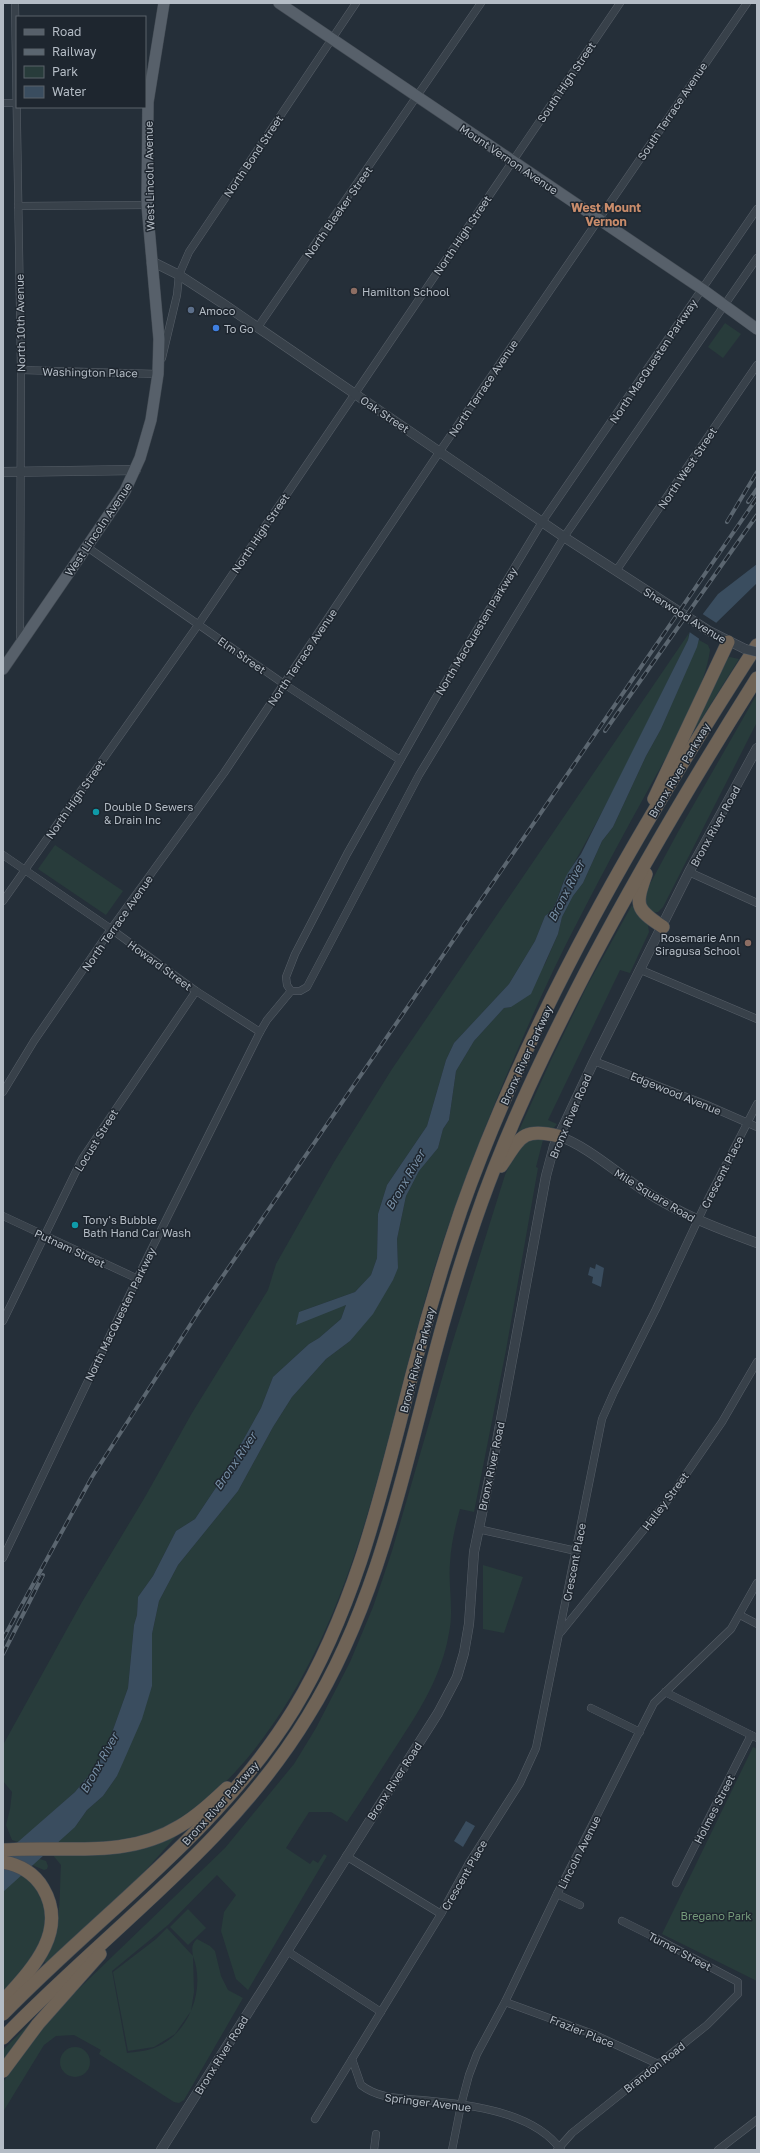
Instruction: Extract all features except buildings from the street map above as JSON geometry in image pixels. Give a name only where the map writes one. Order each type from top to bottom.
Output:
[{"type":"highway","points":[[643,830],[666,770],[728,642]]},
{"type":"highway","name":"Bronx River Parkway","points":[[3,2014],[47,1971],[170,1859],[216,1812],[257,1762],[285,1722],[310,1681],[332,1636],[350,1591],[383,1488],[437,1285],[470,1185],[492,1129],[521,1064],[565,976],[643,830],[751,647]]},
{"type":"highway","name":"Bronx River Parkway","points":[[3,2038],[56,1985],[131,1918],[201,1851],[258,1789],[300,1729],[338,1662],[364,1602],[388,1530],[443,1324],[487,1188],[514,1119],[555,1033],[607,932],[662,833],[757,678]]},
{"type":"highway","points":[[662,833],[638,900],[642,912],[663,927]]},
{"type":"highway","points":[[487,1188],[515,1145],[526,1135],[537,1132],[558,1136]]},
{"type":"highway","points":[[3,1850],[102,1850],[131,1846],[152,1840],[171,1831],[193,1817],[257,1762]]},
{"type":"highway","points":[[3,1862],[18,1866],[36,1880],[48,1898],[52,1918],[50,1933],[42,1954],[27,1975],[3,2001]]},
{"type":"highway","points":[[3,2071],[34,2028],[131,1918]]},
{"type":"main road","name":"West Lincoln Avenue","points":[[3,669],[125,491],[136,470],[151,420],[158,374],[158,312],[151,261],[147,205],[147,102],[164,3]]},
{"type":"main road","name":"Mount Vernon Avenue","points":[[279,3],[702,289],[757,329]]},
{"type":"street","name":"North 10th Avenue","points":[[15,3],[16,53]]},
{"type":"street","name":"North Bond Street","points":[[179,275],[189,252],[356,3]]},
{"type":"street","name":"North Bleeker Street","points":[[258,327],[418,97],[481,3]]},
{"type":"street","name":"South High Street","points":[[511,161],[620,3]]},
{"type":"street","name":"South Terrace Avenue","points":[[598,220],[747,3]]},
{"type":"street","points":[[3,103],[16,103]]},
{"type":"street","name":"North 10th Avenue","points":[[17,108],[21,370],[19,472],[20,643]]},
{"type":"street","name":"North High Street","points":[[3,902],[24,870],[198,625],[511,161]]},
{"type":"street","points":[[18,206],[147,205]]},
{"type":"street","name":"North MacQuesten Parkway","points":[[291,991],[287,985],[286,977],[295,954],[347,854],[400,760],[542,522],[757,209]]},
{"type":"street","name":"North Terrace Avenue","points":[[3,1092],[34,1041],[111,929],[224,773],[440,451],[598,220]]},
{"type":"street","name":"North MacQuesten Parkway","points":[[291,991],[300,991],[307,987],[419,775],[564,537],[757,258]]},
{"type":"street","name":"Oak Street","points":[[151,261],[179,275],[258,327],[616,571]]},
{"type":"street","name":"West Lincoln Avenue","points":[[158,374],[177,295],[179,275]]},
{"type":"street","name":"North West Street","points":[[616,571],[757,365]]},
{"type":"street","name":"Washington Place","points":[[21,370],[158,374]]},
{"type":"street","points":[[3,472],[136,470]]},
{"type":"street","name":"Elm Street","points":[[87,547],[284,684],[400,760]]},
{"type":"street","name":"Sherwood Avenue","points":[[616,571],[713,634],[728,642],[751,647],[757,652]]},
{"type":"street","name":"Bronx River Road","points":[[161,2150],[438,1713],[457,1677],[469,1624],[474,1552],[478,1529],[497,1440],[546,1176],[558,1136],[689,872],[757,748]]},
{"type":"street","name":"Howard Street","points":[[3,855],[111,929],[196,991],[260,1032]]},
{"type":"street","points":[[689,872],[757,903]]},
{"type":"street","points":[[641,970],[757,1019]]},
{"type":"street","name":"Locust Street","points":[[3,1321],[82,1159],[196,991]]},
{"type":"street","name":"North MacQuesten Parkway","points":[[3,1558],[260,1032],[267,1020],[291,991]]},
{"type":"street","name":"Edgewood Avenue","points":[[594,1061],[707,1105],[757,1127]]},
{"type":"street","name":"Crescent Place","points":[[381,2012],[469,1863],[520,1783],[536,1748],[602,1419],[698,1221],[757,1104]]},
{"type":"street","name":"Mile Square Road","points":[[558,1136],[573,1142],[643,1190],[698,1221],[757,1242]]},
{"type":"street","name":"Putnam Street","points":[[3,1216],[138,1279]]},
{"type":"street","name":"Halley Street","points":[[560,1633],[671,1496],[722,1422],[757,1362]]},
{"type":"street","points":[[478,1529],[576,1551]]},
{"type":"street","name":"Lincoln Avenue","points":[[452,2150],[461,2105],[469,2075],[477,2054],[505,2002],[557,1894],[654,1703],[731,1629],[757,1583]]},
{"type":"street","points":[[740,1615],[757,1624]]},
{"type":"street","points":[[665,1692],[754,1737]]},
{"type":"street","points":[[591,1708],[640,1732]]},
{"type":"street","name":"Holmes Street","points":[[676,1883],[754,1737]]},
{"type":"street","points":[[346,1856],[440,1914]]},
{"type":"street","points":[[557,1894],[580,1905]]},
{"type":"street","name":"Turner Street","points":[[622,1922],[738,1982]]},
{"type":"street","points":[[287,1951],[381,2012],[315,2119]]},
{"type":"street","name":"Brandon Road","points":[[559,2149],[572,2133],[597,2111],[707,2025],[738,1994],[738,1982]]},
{"type":"street","name":"Frazier Place","points":[[505,2002],[593,2034],[658,2064]]},
{"type":"street","name":"Springer Avenue","points":[[352,2059],[361,2085],[380,2096],[461,2105],[505,2114],[538,2127],[559,2149]]},
{"type":"street","points":[[718,2150],[757,2120]]},
{"type":"street","points":[[374,2150],[376,2134]]},
{"type":"green space","points":[[725,323],[741,334],[723,358],[708,347]]},
{"type":"green space","points":[[689,633],[688,640],[628,761],[598,820],[563,883],[553,909],[545,916],[535,941],[509,984],[454,1043],[446,1060],[427,1126],[387,1185],[378,1214],[377,1258],[371,1275],[355,1292],[299,1312],[346,1305],[341,1319],[319,1338],[309,1344],[273,1377],[261,1408],[221,1480],[195,1519],[176,1531],[153,1576],[138,1597],[128,1688],[109,1741],[98,1764],[75,1792],[35,1828],[75,1827],[87,1810],[103,1796],[117,1776],[152,1686],[152,1634],[159,1601],[178,1565],[238,1491],[273,1427],[292,1397],[326,1359],[350,1341],[398,1268],[397,1239],[406,1196],[419,1171],[438,1148],[443,1129],[449,1120],[456,1071],[474,1041],[504,1008],[511,1007],[545,964],[558,934],[562,917],[573,896],[583,883],[602,841],[613,827],[646,756],[661,729],[699,640],[708,645],[710,650],[701,685],[685,722],[630,822],[558,960],[511,1065],[472,1160],[445,1235],[429,1286],[380,1470],[362,1531],[342,1590],[317,1648],[287,1703],[250,1755],[222,1785],[192,1811],[157,1831],[138,1838],[111,1844],[23,1844],[12,1840],[6,1825],[12,1792],[3,1781],[3,1745],[82,1602],[145,1497],[192,1413],[268,1290],[276,1264],[334,1162],[392,1069]]},
{"type":"green space","points":[[730,657],[739,659],[687,742],[725,660]]},
{"type":"green space","points":[[757,694],[757,722],[663,907],[658,912],[651,913],[643,899],[644,895],[678,832]]},
{"type":"green space","points":[[55,845],[123,891],[106,915],[38,869]]},
{"type":"green space","points":[[632,905],[638,916],[648,925],[649,932],[630,973],[620,970],[548,1120],[557,1124],[552,1130],[516,1137],[587,986]]},
{"type":"green space","points":[[532,1136],[543,1140],[536,1167],[538,1168],[506,1350],[474,1512],[460,1509],[454,1536],[450,1572],[451,1606],[449,1633],[446,1648],[436,1678],[414,1719],[347,1822],[331,1812],[309,1812],[286,1848],[310,1864],[313,1860],[318,1863],[324,1854],[327,1856],[248,1990],[236,1979],[221,1931],[224,1912],[236,1895],[217,1875],[168,1925],[112,1971],[127,2053],[151,2049],[166,2042],[177,2033],[185,2022],[196,1997],[196,1969],[192,1949],[197,1939],[210,1946],[215,1951],[221,1976],[228,1990],[243,1998],[184,2100],[179,2103],[174,2102],[99,2054],[101,2050],[74,2035],[56,2036],[44,2045],[3,2112],[3,2082],[30,2044],[62,2005],[225,1848],[294,1764],[316,1728],[350,1662],[373,1607],[392,1551],[452,1344],[505,1175],[516,1150]]},
{"type":"green space","points":[[483,1565],[523,1577],[504,1633],[483,1629]]},
{"type":"green space","name":"Bregano Park","points":[[753,1747],[757,1749],[757,1981],[662,1934]]},
{"type":"green space","points":[[179,1833],[136,1881],[46,1963],[44,1961],[54,1938],[57,1926],[59,1902],[61,1865],[52,1854]]},
{"type":"green space","points":[[37,1858],[46,1861],[48,1866],[47,1869],[44,1870],[25,1862]]},
{"type":"green space","points":[[3,1867],[29,1879],[41,1893],[48,1925],[37,1955],[3,1997]]},
{"type":"green space","points":[[188,1909],[206,1928],[188,1945],[170,1927]]},
{"type":"green space","points":[[167,1928],[193,1956],[194,1992],[191,2011],[175,2034],[154,2047],[128,2051],[113,1972],[156,1939]]},
{"type":"green space","points":[[75,1978],[3,2066],[3,2050]]},
{"type":"green space","points":[[75,2047],[86,2051],[90,2062],[86,2073],[75,2077],[64,2073],[60,2062],[64,2051]]},
{"type":"water","name":"Bronx River","points":[[757,564],[757,583],[716,623],[700,635],[697,647],[661,729],[646,756],[613,827],[602,841],[583,883],[573,896],[562,917],[558,934],[531,994],[511,1007],[504,1008],[474,1041],[456,1071],[449,1120],[443,1129],[438,1148],[419,1171],[406,1196],[397,1239],[398,1268],[393,1280],[373,1314],[350,1341],[326,1359],[292,1397],[273,1427],[238,1491],[178,1565],[159,1601],[152,1634],[152,1686],[142,1719],[117,1776],[103,1796],[87,1810],[75,1827],[3,1892],[3,1855],[75,1792],[98,1764],[109,1741],[128,1688],[138,1597],[153,1576],[176,1531],[195,1519],[221,1480],[261,1408],[273,1377],[309,1344],[319,1338],[341,1319],[346,1305],[296,1325],[299,1312],[355,1292],[371,1275],[377,1258],[378,1214],[387,1185],[427,1126],[446,1060],[454,1043],[509,984],[535,941],[545,916],[555,905],[566,877],[581,854],[688,640],[690,631],[718,594]]},
{"type":"water","points":[[596,1264],[604,1268],[601,1287],[592,1283],[593,1277],[588,1275],[590,1267],[595,1269]]},
{"type":"water","points":[[466,1821],[475,1826],[463,1847],[454,1841]]},
{"type":"pier","points":[[701,613],[718,624],[702,636],[701,640],[688,631]]},
{"type":"railway","points":[[727,522],[757,472]]},
{"type":"railway","points":[[748,502],[757,489]]},
{"type":"railway","points":[[3,1639],[92,1477],[203,1305],[757,498]]},
{"type":"railway","points":[[605,731],[757,515]]},
{"type":"railway","points":[[3,1654],[43,1575]]},
{"type":"place","name":"Hamilton School","points":[[354,291]]},
{"type":"place","name":"Amoco","points":[[191,310]]},
{"type":"place","name":"To Go","points":[[216,328]]},
{"type":"place","name":"Double D Sewers & Drain Inc","points":[[96,812]]},
{"type":"place","name":"Rosemarie Ann Siragusa School","points":[[748,943]]},
{"type":"place","name":"Tony's Bubble Bath Hand Car Wash","points":[[75,1225]]},
{"type":"district","name":"West Mount Vernon","points":[[606,214]]}]
